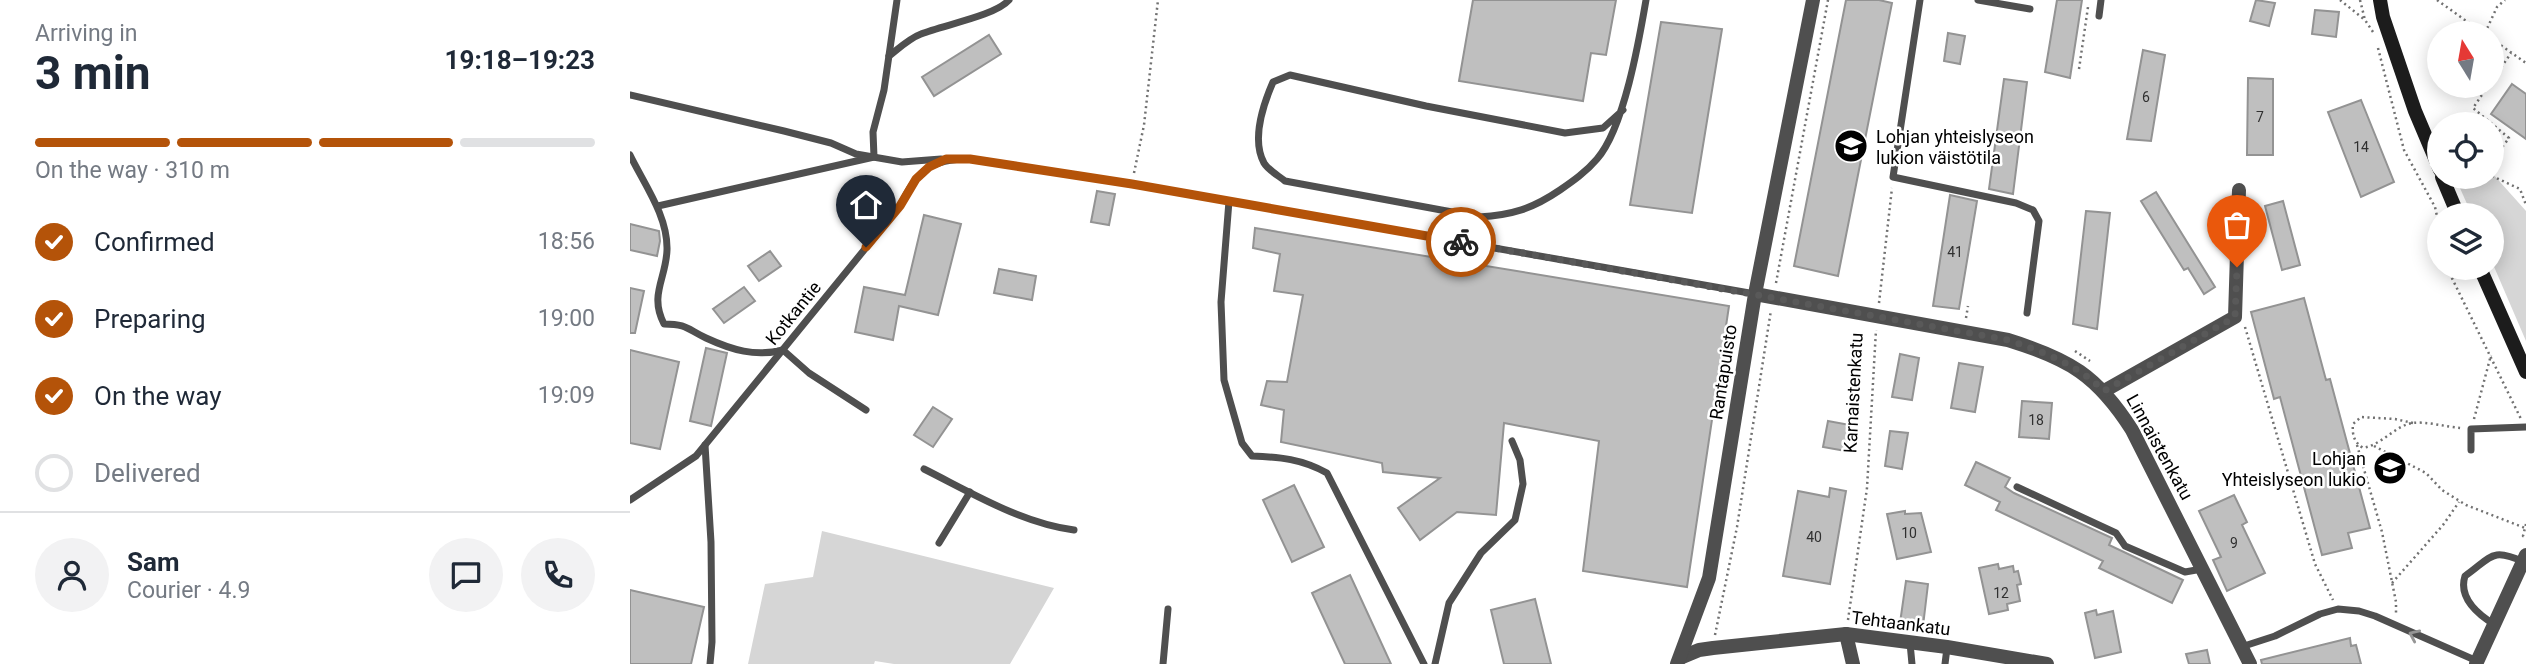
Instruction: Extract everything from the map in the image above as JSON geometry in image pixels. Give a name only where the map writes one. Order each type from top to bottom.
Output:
[{"type":"main road","points":[[2380,0],[2382,17],[2427,138]]},
{"type":"main road","points":[[2485,280],[2526,372]]},
{"type":"street","name":"Rantapuisto","points":[[1676,662],[1709,578],[1755,294],[1813,0]]},
{"type":"street","points":[[2104,391],[2235,317],[2239,190]]},
{"type":"street","name":"Linnaistenkatu","points":[[1755,294],[2008,340],[2042,351],[2082,372],[2115,402],[2149,459],[2250,664]]},
{"type":"street","points":[[2477,663],[2525,559]]},
{"type":"street","points":[[1846,634],[1853,664]]},
{"type":"street","name":"Tehtaankatu","points":[[1676,662],[1699,650],[1846,634],[2047,664]]},
{"type":"lane","points":[[874,157],[873,132],[884,90],[898,0]]},
{"type":"lane","points":[[889,55],[918,35],[1005,5],[1009,0]]},
{"type":"lane","points":[[1623,110],[1603,128],[1565,133],[1426,106],[1290,75],[1273,82],[1265,100],[1258,142],[1265,165],[1285,181],[1479,217],[1508,216],[1540,204],[1580,176],[1599,157],[1623,110],[1646,0]]},
{"type":"lane","points":[[1920,0],[1893,177],[2015,202],[2033,210],[2039,221],[2027,313]]},
{"type":"lane","points":[[1978,0],[2031,9]]},
{"type":"lane","points":[[2099,16],[2101,0]]},
{"type":"lane","points":[[630,95],[784,131],[831,144],[856,155],[902,162],[970,159],[1132,184],[1755,294]]},
{"type":"lane","points":[[630,155],[658,206],[667,250],[656,300],[664,324],[683,324],[705,337],[738,350],[763,355],[783,350],[809,373],[866,410]]},
{"type":"lane","points":[[658,206],[874,157]]},
{"type":"lane","name":"Kotkantie","points":[[630,500],[696,456],[900,206],[916,179],[929,167],[946,159]]},
{"type":"lane","points":[[1229,201],[1221,302],[1223,380],[1242,443],[1252,456],[1283,457],[1308,463],[1327,473],[1424,664]]},
{"type":"lane","points":[[2471,450],[2471,429],[2526,427]]},
{"type":"lane","points":[[1435,664],[1449,603],[1481,554],[1515,520],[1524,484],[1520,460],[1512,441]]},
{"type":"lane","points":[[705,444],[711,542],[712,642],[709,664]]},
{"type":"lane","points":[[925,469],[970,492],[1052,527],[1074,530]]},
{"type":"lane","points":[[2017,487],[2116,533],[2125,546],[2185,572],[2203,569]]},
{"type":"lane","points":[[939,543],[970,492]]},
{"type":"lane","points":[[2494,625],[2477,614],[2469,603],[2463,590],[2465,576],[2498,553],[2525,559]]},
{"type":"lane","points":[[1163,664],[1168,609]]},
{"type":"lane","points":[[2241,647],[2275,636],[2320,614],[2338,609],[2359,611],[2477,663]]},
{"type":"lane","points":[[1910,642],[1912,664]]},
{"type":"lane","points":[[1945,664],[1947,647]]},
{"type":"path","points":[[1132,184],[1143,125],[1158,0]]},
{"type":"path","points":[[1713,648],[1737,527],[1773,297],[1828,0]]},
{"type":"path","points":[[2079,69],[2090,0]]},
{"type":"path","points":[[2340,0],[2365,20],[2375,35]]},
{"type":"path","points":[[2360,0],[2365,20]]},
{"type":"path","points":[[2437,0],[2467,21]]},
{"type":"path","points":[[2490,21],[2497,7],[2505,0]]},
{"type":"path","points":[[2377,46],[2404,150],[2433,203]]},
{"type":"path","points":[[2504,48],[2526,64]]},
{"type":"path","points":[[2504,63],[2511,53]]},
{"type":"path","points":[[2478,112],[2473,108],[2480,98]]},
{"type":"path","name":"Karnaistenkatu","points":[[1846,634],[1867,488],[1877,316],[1893,177]]},
{"type":"path","points":[[2504,182],[2520,189],[2526,205]]},
{"type":"path","points":[[2453,280],[2526,427]]},
{"type":"path","points":[[1965,321],[1968,306]]},
{"type":"path","points":[[2235,317],[2247,330],[2315,564],[2338,609]]},
{"type":"path","points":[[2396,626],[2396,602],[2382,532],[2352,434],[2353,424],[2361,417],[2471,429],[2491,355]]},
{"type":"path","points":[[2357,444],[2363,448],[2374,446],[2413,423]]},
{"type":"path","points":[[2374,446],[2426,473],[2442,490],[2460,501],[2526,526],[2523,536],[2526,537]]},
{"type":"path","points":[[2392,583],[2460,501]]},
{"type":"shaded area","points":[[2504,186],[2526,211],[2526,341],[2500,280],[2504,280],[2504,203],[2467,203],[2460,189],[2504,189]]},
{"type":"shaded area","points":[[822,531],[1054,588],[1010,664],[894,664],[875,661],[874,664],[748,664],[765,584],[813,577]]},
{"type":"building","points":[[1473,0],[1616,0],[1606,55],[1591,53],[1583,101],[1459,81]]},
{"type":"building","points":[[1846,0],[1879,0],[1892,3],[1838,276],[1794,266]]},
{"type":"building","points":[[2057,0],[2082,0],[2070,78],[2045,72]]},
{"type":"building","points":[[2256,0],[2275,3],[2269,26],[2250,21]]},
{"type":"building","points":[[2315,10],[2339,12],[2336,37],[2312,34]]},
{"type":"building","points":[[1661,22],[1722,29],[1692,213],[1630,205]]},
{"type":"building","points":[[1948,33],[1965,36],[1960,64],[1944,61]]},
{"type":"building","points":[[989,35],[1001,54],[934,96],[922,77]]},
{"type":"building","points":[[2143,50],[2165,55],[2151,141],[2127,139]]},
{"type":"building","points":[[2248,78],[2273,79],[2273,155],[2247,155]]},
{"type":"building","points":[[2004,79],[2027,82],[2013,194],[1989,189]]},
{"type":"building","points":[[2512,84],[2526,94],[2526,139],[2504,123],[2504,112],[2492,112]]},
{"type":"building","points":[[2361,100],[2394,182],[2361,197],[2328,112]]},
{"type":"building","points":[[1097,191],[1115,194],[1109,225],[1091,222]]},
{"type":"building","points":[[2156,192],[2215,287],[2204,294],[2188,268],[2184,270],[2141,201]]},
{"type":"building","points":[[1950,195],[1977,201],[1959,309],[1933,306]]},
{"type":"building","points":[[2283,201],[2300,265],[2282,270],[2265,206]]},
{"type":"building","points":[[2086,211],[2110,213],[2097,329],[2073,324]]},
{"type":"building","points":[[924,215],[961,224],[938,315],[899,306],[893,340],[855,332],[864,287],[905,295]]},
{"type":"building","points":[[630,224],[659,231],[657,256],[630,250]]},
{"type":"building","points":[[1255,228],[1729,306],[1687,587],[1583,571],[1599,441],[1504,423],[1496,515],[1457,512],[1420,540],[1398,508],[1440,478],[1383,472],[1382,463],[1281,442],[1284,410],[1261,405],[1267,381],[1287,382],[1303,295],[1274,291],[1280,254],[1253,248]]},
{"type":"building","points":[[770,251],[781,266],[759,281],[748,266]]},
{"type":"building","points":[[999,269],[1036,276],[1032,300],[994,293]]},
{"type":"building","points":[[744,287],[755,301],[724,323],[713,309]]},
{"type":"building","points":[[630,288],[644,291],[635,333],[630,333]]},
{"type":"building","points":[[2304,298],[2326,380],[2330,379],[2370,528],[2348,533],[2352,548],[2322,555],[2280,397],[2274,399],[2251,312]]},
{"type":"building","points":[[706,348],[727,353],[711,426],[690,421]]},
{"type":"building","points":[[630,350],[679,362],[660,449],[630,443]]},
{"type":"building","points":[[1900,354],[1919,358],[1912,400],[1892,397]]},
{"type":"building","points":[[1959,363],[1983,367],[1975,412],[1951,408]]},
{"type":"building","points":[[2022,401],[2052,403],[2049,439],[2019,437]]},
{"type":"building","points":[[933,407],[952,419],[933,447],[914,435]]},
{"type":"building","points":[[1828,421],[1850,425],[1846,451],[1823,447]]},
{"type":"building","points":[[1890,431],[1908,433],[1902,469],[1885,466]]},
{"type":"building","points":[[1976,462],[2010,478],[2005,487],[2014,493],[2112,538],[2109,545],[2183,580],[2172,603],[2099,568],[2103,561],[1996,510],[2000,502],[1965,485]]},
{"type":"building","points":[[1294,485],[1324,547],[1292,562],[1263,500]]},
{"type":"building","points":[[1830,488],[1846,491],[1830,584],[1783,576],[1798,491],[1829,497]]},
{"type":"building","points":[[2234,495],[2247,522],[2242,525],[2265,573],[2227,591],[2213,560],[2221,557],[2199,511]]},
{"type":"building","points":[[1905,511],[1905,514],[1921,513],[1931,552],[1897,559],[1887,514]]},
{"type":"building","points":[[1998,564],[1999,569],[2013,566],[2014,572],[2018,571],[2021,584],[2017,585],[2020,601],[2007,604],[2008,610],[1989,614],[1979,568]]},
{"type":"building","points":[[1350,575],[1391,664],[1345,664],[1312,593]]},
{"type":"building","points":[[1906,581],[1928,584],[1923,626],[1900,623]]},
{"type":"building","points":[[630,590],[704,607],[691,664],[630,664]]},
{"type":"building","points":[[1535,599],[1551,664],[1504,664],[1491,610]]},
{"type":"building","points":[[2096,610],[2097,615],[2113,611],[2121,652],[2095,658],[2085,613]]},
{"type":"building","points":[[2350,638],[2351,646],[2356,645],[2361,664],[2262,664],[2261,660]]},
{"type":"building","points":[[2207,650],[2210,664],[2189,664],[2186,654]]},
{"type":"way so far","points":[[1461,242],[2008,340],[2059,359],[2082,372],[2104,391],[2235,317],[2237,267]]},
{"type":"place","name":"Lohjan yhteislyseon lukion väistötila","points":[[1851,146]]},
{"type":"place","name":"Lohjan Yhteislyseon lukio","points":[[2390,468]]},
{"type":"route","points":[[866,247],[900,206],[907,190],[916,179],[929,167],[946,159],[970,159],[1132,184],[1461,242]]}]
